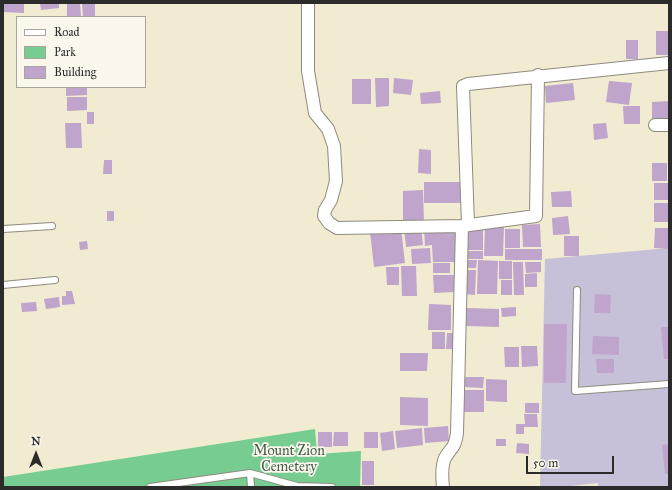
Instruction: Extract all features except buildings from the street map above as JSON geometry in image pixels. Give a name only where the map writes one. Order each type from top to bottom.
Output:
[{"type":"street","points":[[308,3],[308,71],[315,113],[328,129],[334,146],[336,181],[331,200],[325,210],[324,216],[329,223],[337,228],[465,225],[536,216],[538,76]]},
{"type":"street","points":[[443,487],[443,465],[446,457],[456,443],[457,433],[465,225],[463,86],[468,84],[538,76],[669,63]]},
{"type":"street","points":[[655,125],[669,126]]},
{"type":"lane","points":[[3,229],[52,226]]},
{"type":"lane","points":[[3,285],[55,280]]},
{"type":"lane","points":[[577,290],[575,391],[669,384]]},
{"type":"lane","points":[[150,487],[250,473],[297,486],[332,487]]},
{"type":"lane","points":[[250,473],[251,487]]},
{"type":"shaded area","points":[[669,248],[669,487],[598,487],[598,483],[561,487],[540,487],[545,259]]},
{"type":"green space","name":"Mount Zion Cemetery","points":[[315,429],[317,454],[361,451],[360,487],[3,487],[3,477]]}]
